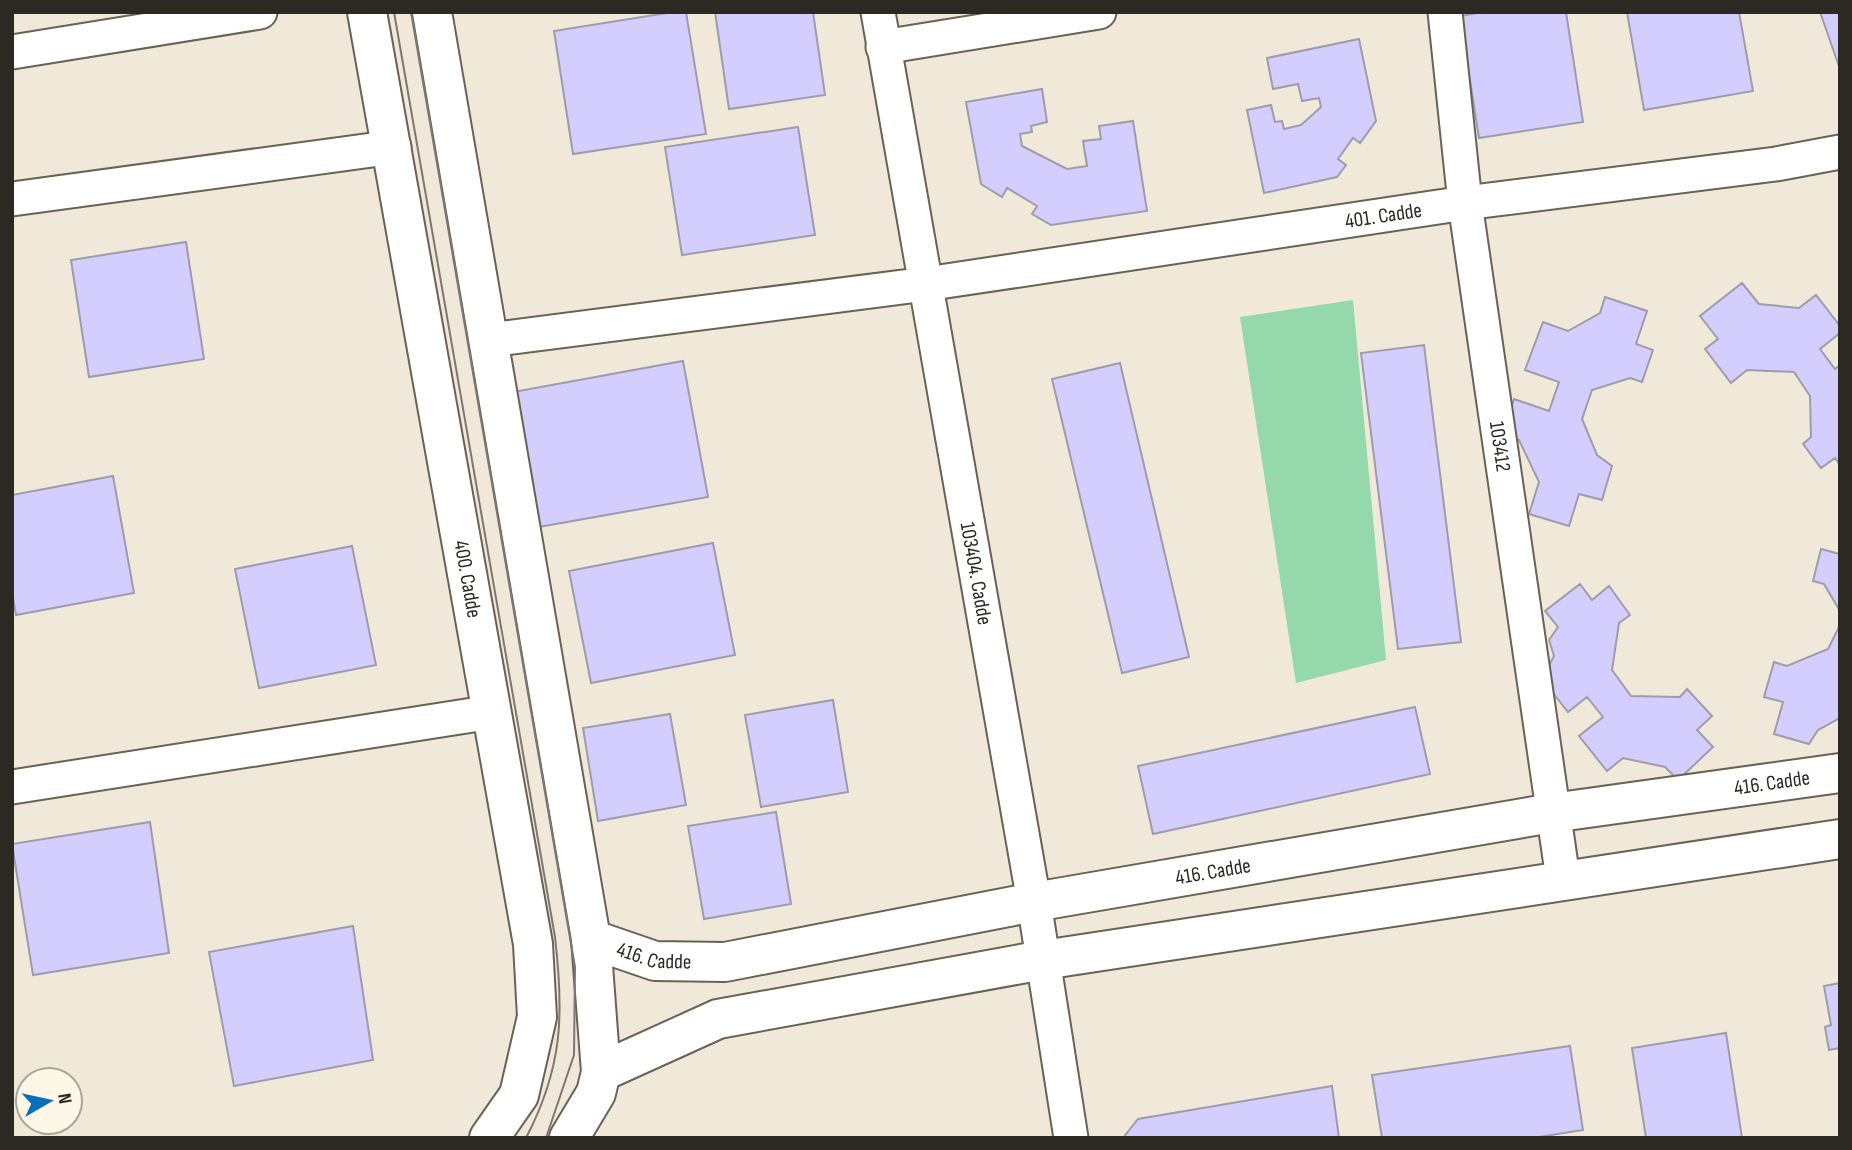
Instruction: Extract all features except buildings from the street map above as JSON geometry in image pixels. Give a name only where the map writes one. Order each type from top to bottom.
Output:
[{"type":"street","points":[[12,52],[260,12]]},
{"type":"street","name":"400. Cadde","points":[[368,12],[533,944],[537,1017],[519,1095],[489,1138]]},
{"type":"street","points":[[432,12],[591,939],[601,1072],[596,1093],[569,1138]]},
{"type":"street","name":"103404. Cadde","points":[[878,12],[1034,902],[1071,1138]]},
{"type":"street","points":[[883,47],[1099,12]]},
{"type":"street","name":"103412","points":[[1445,12],[1465,203],[1563,880]]},
{"type":"street","points":[[12,200],[394,147]]},
{"type":"street","name":"401. Cadde","points":[[489,340],[926,284],[1465,203],[1776,164],[1840,152]]},
{"type":"street","points":[[12,787],[492,712]]},
{"type":"street","name":"416. Cadde","points":[[591,939],[655,961],[725,962],[1034,902],[1552,813],[1840,773]]},
{"type":"street","points":[[601,1072],[718,1019],[1043,960],[1840,839]]},
{"type":"green space","points":[[1353,300],[1386,660],[1296,683],[1240,317]]},
{"type":"tram line","points":[[394,12],[555,937],[560,1016],[558,1040],[547,1087],[526,1138]]},
{"type":"tram line","points":[[411,12],[575,967],[574,1055],[546,1138]]}]
